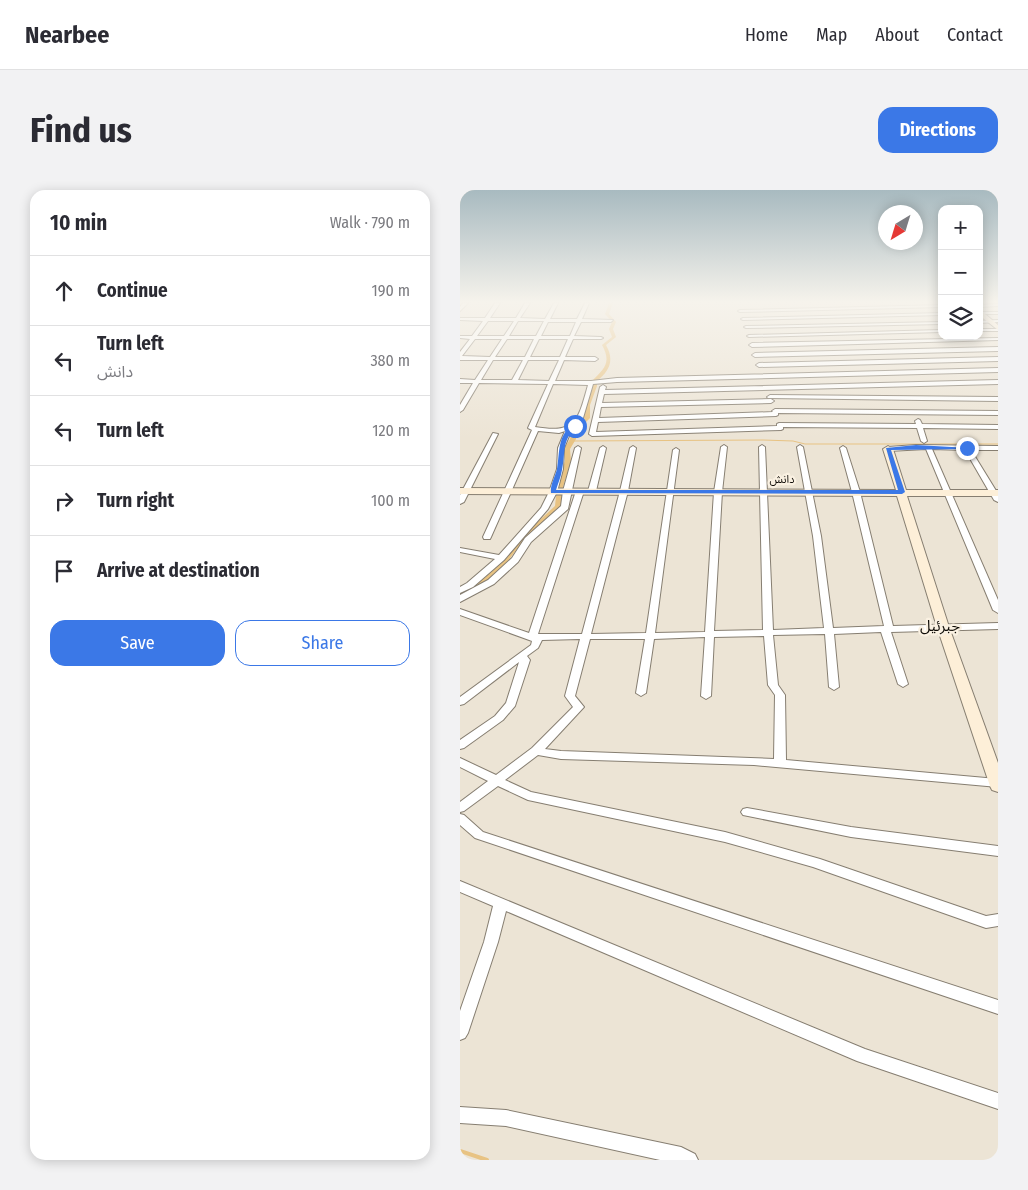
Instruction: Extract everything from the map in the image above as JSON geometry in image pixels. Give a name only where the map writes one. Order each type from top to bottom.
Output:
[{"type":"street","points":[[460,410],[499,348]]},
{"type":"street","points":[[514,382],[532,348]]},
{"type":"street","points":[[566,348],[531,428],[569,430],[575,427],[581,418],[591,383]]},
{"type":"street","points":[[753,348],[781,428]]},
{"type":"street","points":[[880,348],[910,399],[926,444],[998,610]]},
{"type":"street","points":[[756,355],[998,349]]},
{"type":"street","points":[[460,357],[595,359]]},
{"type":"street","points":[[759,364],[998,359]]},
{"type":"street","points":[[460,381],[591,383],[604,381],[998,370]]},
{"type":"street","points":[[604,381],[592,434],[781,428],[998,427]]},
{"type":"street","points":[[603,392],[998,382]]},
{"type":"street","points":[[929,399],[942,396],[998,394]]},
{"type":"street","points":[[599,405],[771,399],[998,399]]},
{"type":"street","points":[[595,420],[775,412],[998,413]]},
{"type":"street","points":[[487,537],[536,429]]},
{"type":"street","points":[[460,590],[470,585],[501,558],[544,509],[553,492],[560,470],[561,448],[569,430]]},
{"type":"street","points":[[460,502],[495,434]]},
{"type":"street","points":[[536,750],[561,754],[780,762],[997,785],[943,627],[888,449],[916,447],[926,444],[998,442]]},
{"type":"street","points":[[926,444],[967,448],[998,448]]},
{"type":"street","points":[[762,447],[768,632],[773,685],[780,695],[780,762]]},
{"type":"street","points":[[800,447],[816,520],[830,630],[834,687]]},
{"type":"street","points":[[460,599],[492,582],[515,560],[528,540],[566,507],[567,491],[578,448]]},
{"type":"street","points":[[592,491],[603,448]]},
{"type":"street","points":[[460,808],[536,750],[579,707],[570,696],[624,491],[633,448]]},
{"type":"street","points":[[706,696],[718,492],[724,448]]},
{"type":"street","points":[[843,448],[856,492],[887,628],[903,684]]},
{"type":"street","points":[[967,448],[997,495]]},
{"type":"street","points":[[641,693],[676,450]]},
{"type":"street","name":"دانش","points":[[464,491],[810,491],[997,495]]},
{"type":"street","points":[[532,637],[580,491]]},
{"type":"street","points":[[460,550],[501,558]]},
{"type":"street","points":[[460,583],[470,585]]},
{"type":"street","points":[[460,612],[537,640],[535,646],[460,702]]},
{"type":"street","points":[[532,637],[650,636],[998,626]]},
{"type":"street","points":[[460,745],[499,718],[511,704],[525,660],[521,655]]},
{"type":"street","points":[[460,762],[528,796],[725,836],[815,863],[986,922],[998,920]]},
{"type":"street","points":[[747,812],[851,832],[998,851]]},
{"type":"street","points":[[460,818],[479,835],[998,1007]]},
{"type":"street","points":[[460,886],[863,1056],[998,1102]]},
{"type":"street","points":[[460,1033],[491,942],[501,903]]},
{"type":"street","points":[[460,1114],[506,1118],[681,1156],[689,1160]]},
{"type":"waterway","points":[[460,595],[492,576],[521,540],[558,507],[560,487],[568,461],[567,449],[573,439],[575,429],[587,418],[587,405],[595,386],[594,381],[606,371],[609,354],[606,348]]},
{"type":"waterway","points":[[572,441],[763,440],[793,441],[805,444],[998,444]]},
{"type":"waterway","points":[[460,1151],[487,1160]]},
{"type":"district","name":"جبرئیل","points":[[940,626]]},
{"type":"route","points":[[575,426],[569,430],[561,448],[560,470],[553,492],[902,492],[888,449],[916,447],[967,448]]}]
